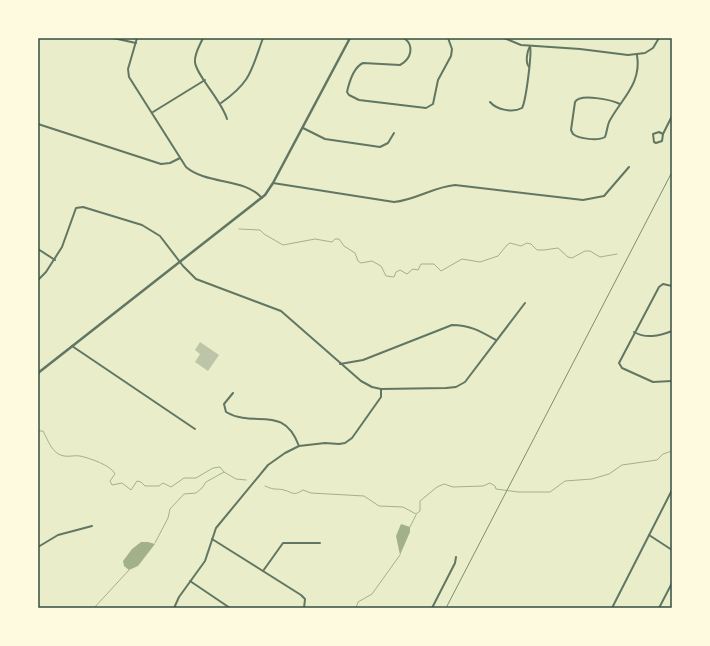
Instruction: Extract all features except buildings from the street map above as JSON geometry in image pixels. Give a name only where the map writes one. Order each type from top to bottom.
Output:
[{"type":"street","points":[[113,38],[136,43]]},
{"type":"street","points":[[137,38],[128,73],[186,167],[197,175],[253,190],[262,198]]},
{"type":"street","points":[[203,38],[194,61],[220,103],[227,119]]},
{"type":"street","points":[[220,103],[238,91],[248,79],[263,38]]},
{"type":"street","points":[[38,373],[262,198],[273,183],[350,38]]},
{"type":"street","points":[[404,38],[410,42],[412,49],[405,63],[400,66],[363,63],[359,65],[348,86],[347,92],[349,95],[359,100],[426,108],[429,107],[433,104],[438,80],[452,49],[448,38]]},
{"type":"street","points":[[504,38],[516,44],[530,46],[637,55],[645,53],[652,48],[659,38]]},
{"type":"street","points":[[490,102],[501,109],[514,110],[522,108],[529,67],[531,64],[532,52],[530,46]]},
{"type":"street","points":[[620,104],[608,99],[577,98],[574,104],[571,129],[573,134],[579,137],[603,138],[606,134],[609,123],[634,84],[638,66],[637,55]]},
{"type":"street","points":[[152,112],[205,80]]},
{"type":"street","points":[[663,134],[656,132],[653,134],[654,142],[656,143],[662,141],[663,134],[672,116]]},
{"type":"street","points":[[38,124],[161,164],[170,163],[180,158]]},
{"type":"street","points":[[303,128],[325,139],[380,147],[386,146],[394,133]]},
{"type":"street","points":[[273,183],[394,202],[406,201],[436,188],[455,185],[583,200],[604,196],[628,167]]},
{"type":"street","points":[[38,280],[55,260],[62,247],[74,210],[76,208],[83,207],[142,225],[160,236],[193,276],[202,282],[267,304],[281,311],[361,381],[372,387],[381,389],[456,387],[470,378],[496,340],[525,303]]},
{"type":"street","points":[[38,249],[55,260]]},
{"type":"street","points":[[672,286],[663,284],[658,287],[620,359],[620,366],[653,382],[672,381]]},
{"type":"street","points":[[340,364],[363,360],[452,325],[471,327],[496,340]]},
{"type":"street","points":[[634,332],[645,337],[664,334],[672,330]]},
{"type":"street","points":[[72,346],[195,429]]},
{"type":"street","points":[[174,608],[179,597],[205,561],[219,523],[268,465],[285,452],[299,446],[311,444],[339,444],[348,441],[352,438],[379,400],[381,389]]},
{"type":"street","points":[[233,393],[224,404],[226,412],[240,417],[271,418],[281,422],[295,435],[299,446]]},
{"type":"street","points":[[612,608],[672,492]]},
{"type":"street","points":[[38,547],[58,535],[92,526]]},
{"type":"street","points":[[649,535],[672,550]]},
{"type":"street","points":[[212,539],[306,599],[304,608]]},
{"type":"street","points":[[263,571],[283,543],[320,543]]},
{"type":"street","points":[[432,608],[455,563],[456,556]]},
{"type":"street","points":[[190,581],[230,608]]},
{"type":"street","points":[[659,608],[672,583]]},
{"type":"shaded area","points":[[401,524],[410,527],[410,532],[400,555],[396,536]]},
{"type":"shaded area","points":[[141,542],[155,544],[138,566],[129,570],[124,566],[123,561],[132,549]]},
{"type":"waterway","points":[[239,229],[260,230],[283,245],[315,239],[332,242],[335,239],[339,239],[344,246],[355,253],[358,261],[361,263],[372,261],[381,266],[386,276],[394,277],[396,272],[400,270],[407,274],[413,269],[418,270],[421,264],[434,264],[441,271],[462,259],[480,262],[498,256],[510,243],[521,246],[527,243],[531,244],[537,250],[558,248],[568,257],[572,258],[585,251],[590,251],[600,257],[617,254]]},
{"type":"waterway","points":[[38,431],[43,431],[56,453],[64,456],[84,457],[105,465],[115,474],[110,481],[112,485],[122,483],[131,490],[137,481],[141,482],[145,486],[159,486],[163,483],[171,487],[184,478],[196,478],[213,468],[220,467],[224,472]]},
{"type":"waterway","points":[[265,486],[294,493],[303,490],[311,493],[364,496],[379,506],[403,507],[416,514],[420,511],[420,501],[437,487],[444,484],[453,487],[483,486],[490,483],[495,486],[496,489],[518,492],[550,492],[565,481],[592,479],[609,474],[622,465],[657,460],[663,454],[672,451]]},
{"type":"waterway","points":[[155,543],[168,518],[170,509],[184,494],[196,493],[206,482],[224,472],[236,479],[246,480]]},
{"type":"waterway","points":[[410,527],[416,515]]},
{"type":"waterway","points":[[356,608],[358,602],[372,594],[400,555]]},
{"type":"waterway","points":[[94,608],[129,570]]},
{"type":"railway","points":[[446,608],[672,172]]}]
